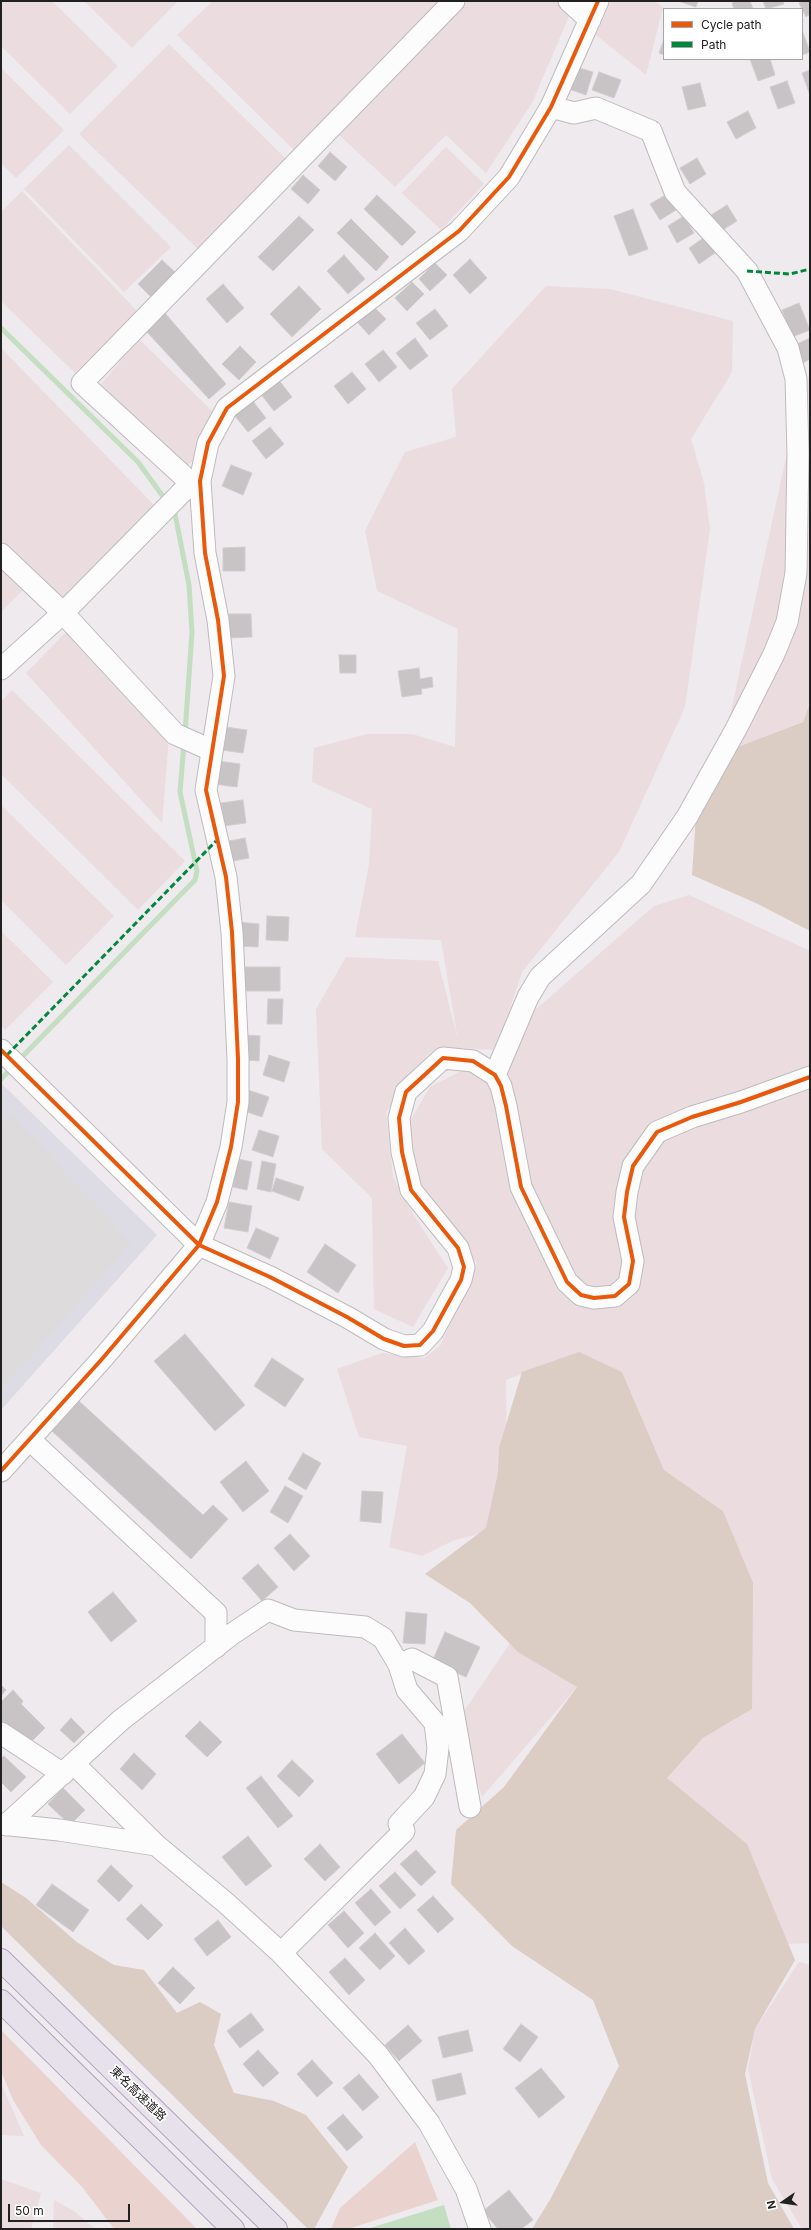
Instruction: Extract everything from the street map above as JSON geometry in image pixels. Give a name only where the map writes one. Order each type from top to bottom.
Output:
[{"type":"highway","name":"東名高速道路","points":[[1,1960],[276,2229]]},
{"type":"highway","points":[[1,2001],[233,2229]]},
{"type":"street","points":[[1,1471],[30,1440],[199,1245],[217,1202],[231,1147],[238,1102],[238,1059],[231,925],[226,877],[206,790],[206,748],[224,676],[218,620],[205,553],[189,487],[82,383],[454,1]]},
{"type":"street","points":[[569,1],[590,20]]},
{"type":"street","points":[[1,669],[63,613],[161,513],[189,487],[208,443],[227,408],[459,231],[509,177],[551,107],[598,1]]},
{"type":"street","points":[[495,1075],[528,997],[540,977],[641,884],[687,817],[736,729],[774,654],[787,622],[796,573],[798,454],[796,379],[788,348],[747,271],[675,192],[650,131],[596,108],[574,114],[551,107]]},
{"type":"street","points":[[1,554],[63,613],[175,734],[206,748]]},
{"type":"street","points":[[4,1056],[24,1072],[199,1245],[270,1277],[347,1317],[384,1339],[404,1346],[420,1345],[433,1331],[461,1280],[464,1267],[458,1248],[411,1190],[402,1152],[399,1118],[406,1092],[443,1058],[472,1061],[495,1075],[501,1086],[506,1106],[522,1187],[567,1282],[580,1295],[594,1298],[615,1296],[629,1284],[633,1261],[624,1217],[627,1192],[633,1166],[657,1132],[692,1117],[741,1102],[810,1077]]},
{"type":"street","points":[[30,1440],[216,1613],[216,1647]]},
{"type":"street","points":[[3,1825],[69,1769],[121,1720],[216,1647],[268,1610],[294,1620],[365,1628],[383,1638],[399,1665],[407,1690],[435,1724],[438,1748],[435,1774],[424,1797],[399,1824],[404,1831],[281,1953]]},
{"type":"street","points":[[399,1665],[412,1659],[447,1677],[470,1807]]},
{"type":"street","points":[[1,1733],[69,1769],[156,1845],[226,1903],[281,1953],[378,2055],[429,2123],[466,2189],[480,2229]]},
{"type":"street","points":[[3,1825],[59,1830],[156,1845]]},
{"type":"shaded area","points":[[1,1],[52,1],[118,66],[70,114],[1,46]]},
{"type":"shaded area","points":[[84,1],[178,1],[132,48]]},
{"type":"shaded area","points":[[213,1],[440,1],[297,153],[177,35]]},
{"type":"shaded area","points":[[468,1],[556,1],[570,14],[532,103],[486,173],[446,135],[395,187],[336,132]]},
{"type":"shaded area","points":[[611,1],[654,1],[663,7],[646,75],[596,35]]},
{"type":"shaded area","points":[[169,44],[287,160],[199,250],[79,134]]},
{"type":"shaded area","points":[[1,68],[64,130],[16,178],[1,163]]},
{"type":"shaded area","points":[[69,145],[171,247],[124,292],[24,189]]},
{"type":"shaded area","points":[[446,147],[484,184],[441,230],[402,193]]},
{"type":"shaded area","points":[[22,191],[137,311],[75,373],[1,301],[1,212]]},
{"type":"shaded area","points":[[546,286],[610,289],[733,321],[732,372],[691,439],[704,483],[710,529],[685,707],[619,852],[522,972],[496,1050],[460,1048],[430,1052],[386,1112],[393,1177],[415,1217],[448,1268],[413,1327],[374,1309],[372,1198],[322,1149],[316,1009],[346,957],[438,961],[458,1040],[441,940],[355,937],[369,864],[372,809],[312,782],[314,748],[367,734],[412,734],[455,747],[458,629],[377,591],[365,531],[405,452],[456,437],[452,389]]},
{"type":"shaded area","points":[[139,339],[213,412],[196,459],[181,469],[98,388]]},
{"type":"shaded area","points":[[1,348],[158,509],[61,602],[1,544]]},
{"type":"shaded area","points":[[810,377],[810,699],[803,722],[722,753],[803,379]]},
{"type":"shaded area","points":[[1,559],[28,585],[1,612]]},
{"type":"shaded area","points":[[74,624],[169,738],[162,823],[26,673]]},
{"type":"shaded area","points":[[12,690],[185,861],[138,910],[1,774],[1,702]]},
{"type":"shaded area","points":[[810,702],[810,931],[758,904],[692,875],[696,816],[722,753],[803,722]]},
{"type":"shaded area","points":[[1,805],[114,916],[66,965],[1,900]]},
{"type":"shaded area","points":[[689,895],[810,951],[810,1943],[788,1944],[753,1859],[667,1778],[703,1738],[752,1709],[723,1511],[664,1470],[622,1372],[566,1357],[506,1380],[507,1526],[452,1541],[422,1556],[389,1547],[407,1446],[359,1437],[337,1369],[382,1353],[424,1358],[440,1346],[477,1263],[418,1179],[406,1128],[430,1087],[465,1069],[507,1074],[534,1011],[654,906]]},
{"type":"shaded area","points":[[1,931],[53,982],[5,1030],[1,1026]]},
{"type":"shaded area","points":[[1,1083],[157,1235],[1,1410]]},
{"type":"shaded area","points":[[12,1115],[131,1243],[1,1389],[1,1126]]},
{"type":"shaded area","points":[[579,1352],[622,1372],[664,1470],[723,1511],[753,1583],[752,1709],[703,1738],[667,1778],[747,1844],[795,1960],[755,2029],[745,2074],[768,2183],[794,2229],[532,2229],[551,2198],[619,2066],[593,2000],[512,1946],[451,1884],[456,1830],[504,1787],[577,1687],[518,1652],[470,1603],[425,1574],[486,1528],[498,1473],[499,1448],[522,1372]]},
{"type":"shaded area","points":[[510,1643],[577,1687],[482,1797],[458,1720]]},
{"type":"shaded area","points":[[1,1882],[26,1898],[78,1943],[114,1965],[144,1970],[177,2013],[200,2002],[221,2014],[214,2045],[234,2093],[274,2101],[306,2115],[348,2167],[314,2229],[308,2229],[1,1926]]},
{"type":"shaded area","points":[[799,1962],[810,1965],[810,2229],[802,2229],[772,2179],[748,2069],[755,2029]]},
{"type":"shaded area","points":[[1,2030],[197,2229],[114,2229],[83,2188],[41,2145],[13,2100],[1,2071]]},
{"type":"shaded area","points":[[1,2083],[24,2136],[1,2135]]},
{"type":"shaded area","points":[[415,2142],[438,2200],[348,2229],[331,2229],[340,2208]]},
{"type":"shaded area","points":[[1,2179],[41,2193],[31,2229],[1,2229]]},
{"type":"shaded area","points":[[54,2200],[74,2211],[95,2229],[53,2229]]},
{"type":"shaded area","points":[[444,2205],[451,2229],[367,2229]]},
{"type":"building","points":[[678,1],[698,1],[696,7]]},
{"type":"building","points":[[737,1],[750,1],[753,8],[734,8],[732,3]]},
{"type":"building","points":[[763,1],[783,1],[784,4],[770,8],[766,8]]},
{"type":"building","points":[[802,1],[810,1],[810,14],[806,17],[803,8],[799,3]]},
{"type":"building","points":[[803,33],[810,52],[803,55]]},
{"type":"building","points":[[663,42],[663,55],[659,53]]},
{"type":"building","points":[[750,60],[770,60],[775,75],[758,81]]},
{"type":"building","points":[[576,67],[593,72],[586,95],[569,89]]},
{"type":"building","points":[[810,70],[810,95],[802,73]]},
{"type":"building","points":[[599,72],[621,80],[614,98],[592,90]]},
{"type":"building","points":[[787,81],[795,103],[778,109],[770,87]]},
{"type":"building","points":[[700,83],[706,106],[688,110],[682,87]]},
{"type":"building","points":[[748,111],[756,128],[736,139],[727,122]]},
{"type":"building","points":[[330,152],[347,167],[335,181],[318,166]]},
{"type":"building","points":[[697,158],[706,174],[690,184],[680,168]]},
{"type":"building","points":[[303,175],[320,190],[308,204],[291,189]]},
{"type":"building","points":[[667,194],[676,210],[660,220],[650,204]]},
{"type":"building","points":[[377,195],[416,232],[402,246],[364,209]]},
{"type":"building","points":[[727,205],[737,221],[721,231],[711,215]]},
{"type":"building","points":[[633,209],[648,249],[629,256],[614,216]]},
{"type":"building","points":[[299,216],[314,230],[273,271],[258,257]]},
{"type":"building","points":[[684,216],[694,233],[677,243],[668,226]]},
{"type":"building","points":[[351,219],[389,257],[376,271],[337,233]]},
{"type":"building","points":[[705,237],[715,253],[699,264],[689,248]]},
{"type":"building","points":[[344,255],[365,279],[348,294],[327,271]]},
{"type":"building","points":[[470,259],[487,278],[470,294],[453,275]]},
{"type":"building","points":[[162,260],[175,272],[151,297],[138,284]]},
{"type":"building","points":[[435,263],[447,275],[430,291],[419,279]]},
{"type":"building","points":[[412,282],[424,294],[407,311],[395,298]]},
{"type":"building","points":[[223,284],[244,308],[227,323],[206,299]]},
{"type":"building","points":[[299,286],[321,309],[292,337],[270,314]]},
{"type":"building","points":[[799,303],[810,330],[792,337],[782,310]]},
{"type":"building","points":[[374,307],[386,319],[369,335],[358,323]]},
{"type":"building","points":[[435,309],[448,326],[430,340],[416,323]]},
{"type":"building","points":[[165,313],[226,384],[209,399],[146,331]]},
{"type":"building","points":[[415,338],[428,356],[410,370],[396,353]]},
{"type":"building","points":[[810,338],[810,359],[803,363],[795,345]]},
{"type":"building","points":[[240,346],[256,362],[239,380],[222,364]]},
{"type":"building","points":[[383,350],[397,367],[379,382],[365,364]]},
{"type":"building","points":[[352,372],[366,389],[348,404],[334,386]]},
{"type":"building","points":[[278,379],[292,397],[274,411],[260,393]]},
{"type":"building","points":[[252,400],[266,418],[248,432],[234,415]]},
{"type":"building","points":[[270,427],[284,444],[266,459],[252,441]]},
{"type":"building","points":[[231,465],[252,473],[243,495],[222,486]]},
{"type":"building","points":[[245,547],[245,571],[223,571],[223,548]]},
{"type":"building","points":[[229,614],[251,614],[252,637],[229,638]]},
{"type":"building","points":[[339,655],[356,655],[356,673],[340,673]]},
{"type":"building","points":[[419,668],[420,679],[432,677],[433,687],[421,689],[422,694],[402,697],[398,671]]},
{"type":"building","points":[[225,727],[247,730],[243,753],[221,750]]},
{"type":"building","points":[[218,761],[240,764],[237,787],[214,784]]},
{"type":"building","points":[[243,800],[246,823],[224,826],[221,803]]},
{"type":"building","points":[[245,838],[249,858],[233,861],[229,841]]},
{"type":"building","points":[[267,916],[289,917],[288,941],[266,940]]},
{"type":"building","points":[[237,922],[259,924],[258,947],[236,946]]},
{"type":"building","points":[[244,967],[280,967],[280,991],[244,991]]},
{"type":"building","points":[[268,999],[283,999],[282,1024],[267,1024]]},
{"type":"building","points":[[245,1035],[260,1036],[259,1061],[244,1060]]},
{"type":"building","points":[[269,1055],[290,1062],[284,1082],[263,1075]]},
{"type":"building","points":[[248,1090],[269,1097],[262,1117],[241,1110]]},
{"type":"building","points":[[259,1130],[279,1136],[273,1157],[252,1150]]},
{"type":"building","points":[[238,1159],[252,1162],[247,1190],[233,1187]]},
{"type":"building","points":[[262,1161],[276,1164],[271,1192],[257,1189]]},
{"type":"building","points":[[276,1178],[304,1187],[299,1201],[272,1191]]},
{"type":"building","points":[[229,1202],[252,1206],[248,1232],[224,1228]]},
{"type":"building","points":[[256,1228],[279,1238],[270,1259],[247,1248]]},
{"type":"building","points":[[325,1244],[356,1265],[338,1293],[307,1272]]},
{"type":"building","points":[[185,1334],[245,1405],[215,1431],[154,1361]]},
{"type":"building","points":[[272,1358],[304,1379],[285,1407],[254,1386]]},
{"type":"building","points":[[79,1401],[203,1515],[213,1505],[228,1519],[191,1559],[52,1431]]},
{"type":"building","points":[[303,1453],[321,1463],[306,1490],[288,1479]]},
{"type":"building","points":[[246,1461],[269,1491],[243,1512],[220,1482]]},
{"type":"building","points":[[285,1486],[303,1496],[288,1523],[270,1512]]},
{"type":"building","points":[[362,1491],[383,1492],[381,1523],[360,1521]]},
{"type":"building","points":[[290,1534],[310,1556],[294,1571],[274,1548]]},
{"type":"building","points":[[258,1564],[278,1587],[262,1601],[242,1578]]},
{"type":"building","points":[[113,1592],[137,1621],[111,1642],[88,1612]]},
{"type":"building","points":[[406,1612],[427,1614],[425,1644],[403,1643]]},
{"type":"building","points":[[445,1632],[480,1647],[466,1677],[432,1662]]},
{"type":"building","points":[[1,1685],[6,1690],[1,1696]]},
{"type":"building","points":[[13,1690],[23,1701],[21,1704],[45,1728],[30,1743],[18,1735],[4,1721],[1,1723],[1,1702]]},
{"type":"building","points":[[71,1718],[85,1732],[74,1743],[60,1730]]},
{"type":"building","points":[[200,1721],[222,1742],[207,1757],[185,1736]]},
{"type":"building","points":[[402,1734],[425,1763],[399,1784],[376,1754]]},
{"type":"building","points":[[134,1753],[156,1774],[142,1790],[120,1769]]},
{"type":"building","points":[[4,1756],[26,1777],[11,1792],[1,1782],[1,1759]]},
{"type":"building","points":[[292,1760],[314,1781],[299,1797],[277,1776]]},
{"type":"building","points":[[261,1776],[293,1816],[278,1828],[246,1788]]},
{"type":"building","points":[[63,1788],[85,1810],[70,1825],[48,1804]]},
{"type":"building","points":[[248,1836],[272,1866],[246,1886],[222,1857]]},
{"type":"building","points":[[320,1844],[340,1867],[325,1881],[304,1859]]},
{"type":"building","points":[[416,1850],[436,1872],[421,1886],[400,1864]]},
{"type":"building","points":[[111,1865],[133,1886],[119,1902],[97,1881]]},
{"type":"building","points":[[395,1872],[416,1895],[400,1909],[379,1886]]},
{"type":"building","points":[[52,1884],[89,1910],[73,1932],[36,1905]]},
{"type":"building","points":[[371,1889],[391,1912],[375,1926],[355,1903]]},
{"type":"building","points":[[433,1896],[454,1919],[438,1933],[417,1910]]},
{"type":"building","points":[[141,1904],[163,1925],[148,1940],[126,1919]]},
{"type":"building","points":[[344,1911],[364,1933],[348,1948],[328,1925]]},
{"type":"building","points":[[218,1920],[231,1937],[207,1956],[194,1939]]},
{"type":"building","points":[[405,1928],[425,1951],[409,1965],[389,1943]]},
{"type":"building","points":[[375,1933],[395,1956],[380,1970],[359,1948]]},
{"type":"building","points":[[345,1958],[365,1980],[349,1995],[329,1972]]},
{"type":"building","points":[[173,1967],[195,1988],[180,2004],[158,1983]]},
{"type":"building","points":[[251,2013],[264,2030],[240,2048],[227,2031]]},
{"type":"building","points":[[521,2024],[538,2037],[520,2062],[503,2049]]},
{"type":"building","points":[[408,2025],[422,2041],[399,2061],[385,2045]]},
{"type":"building","points":[[468,2030],[473,2051],[443,2058],[438,2037]]},
{"type":"building","points":[[258,2050],[279,2073],[263,2087],[243,2064]]},
{"type":"building","points":[[312,2060],[333,2083],[317,2097],[297,2074]]},
{"type":"building","points":[[541,2068],[565,2097],[539,2118],[515,2088]]},
{"type":"building","points":[[461,2073],[466,2094],[437,2101],[432,2080]]},
{"type":"building","points":[[359,2074],[379,2097],[363,2111],[343,2088]]},
{"type":"building","points":[[343,2114],[363,2137],[347,2151],[327,2128]]},
{"type":"building","points":[[509,2190],[533,2220],[521,2229],[498,2229],[483,2211]]},
{"type":"waterway","points":[[1,328],[138,462],[167,502]]},
{"type":"waterway","points":[[171,508],[175,514],[189,585],[192,632],[185,733]]},
{"type":"waterway","points":[[18,1061],[195,880],[197,871],[180,792],[184,743]]},
{"type":"waterway","points":[[1,1079],[13,1067]]},
{"type":"marked path","points":[[747,271],[790,274],[810,269]]},
{"type":"marked path","points":[[7,1055],[216,841]]},
{"type":"cycle path","points":[[1,1471],[102,1359],[199,1245],[217,1202],[231,1147],[238,1102],[238,1059],[232,932],[226,877],[206,790],[224,676],[218,620],[205,553],[200,481],[208,443],[227,408],[459,231],[509,177],[551,107],[598,1]]},
{"type":"cycle path","points":[[1,1050],[199,1245],[270,1277],[347,1317],[384,1339],[404,1346],[420,1345],[433,1331],[461,1280],[464,1267],[458,1248],[411,1190],[402,1152],[399,1118],[406,1092],[443,1058],[473,1061],[495,1075],[501,1086],[506,1106],[521,1187],[567,1282],[581,1295],[594,1298],[615,1296],[629,1284],[633,1261],[624,1217],[627,1192],[633,1166],[657,1132],[692,1117],[741,1102],[810,1077]]}]
